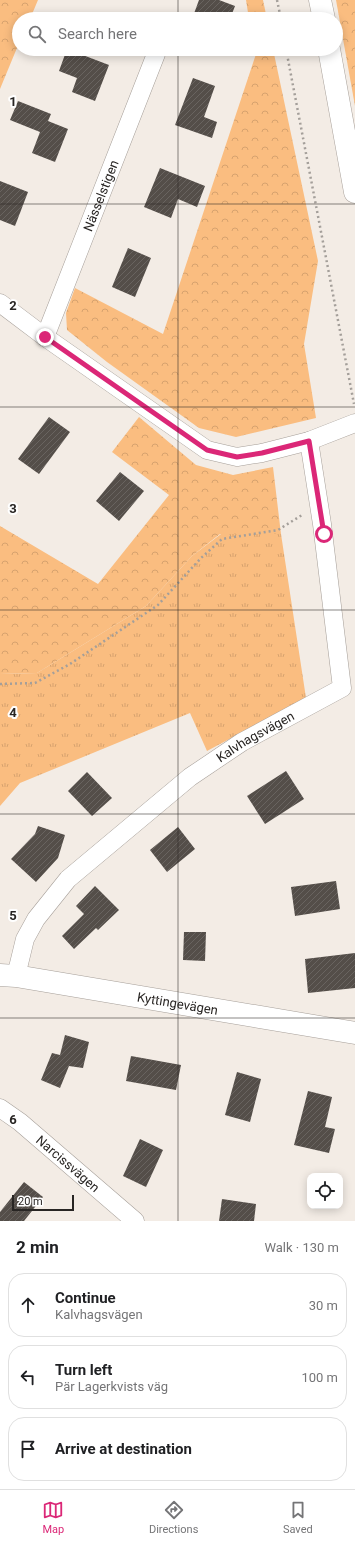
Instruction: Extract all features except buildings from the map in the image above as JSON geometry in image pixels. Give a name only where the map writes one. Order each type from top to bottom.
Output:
[{"type":"street","points":[[320,0],[323,12]]},
{"type":"street","name":"Nässelstigen","points":[[45,337],[155,56]]},
{"type":"street","points":[[330,56],[355,192]]},
{"type":"street","points":[[0,303],[45,337],[207,450],[237,457],[262,453],[309,441],[355,422]]},
{"type":"street","name":"Kalvhagsvägen","points":[[8,976],[25,939],[36,920],[68,879],[190,777],[242,742],[342,688],[322,524],[309,441]]},
{"type":"street","name":"Kyttingevägen","points":[[8,976],[355,1033]]},
{"type":"street","name":"Narcissvägen","points":[[0,1108],[20,1122],[135,1221]]},
{"type":"path","points":[[277,0],[280,12]]},
{"type":"path","points":[[287,56],[355,410]]},
{"type":"path","points":[[0,684],[35,683],[70,664],[158,605],[201,558],[222,539],[278,530],[307,511]]},
{"type":"green space","points":[[0,0],[38,0],[33,12],[12,12],[12,56],[14,56],[0,89]]},
{"type":"green space","points":[[246,0],[263,0],[266,12],[248,12]]},
{"type":"green space","points":[[336,0],[355,0],[355,106],[343,39],[343,12],[338,12]]},
{"type":"green space","points":[[255,56],[274,56],[318,261],[304,344],[316,418],[236,437],[199,428],[107,362],[67,330],[66,313],[75,288],[163,334]]},
{"type":"green space","points":[[139,417],[196,465],[233,475],[273,467],[281,534],[220,534],[192,556],[146,606],[37,673],[0,674],[0,526],[98,584],[169,495],[112,452]]},
{"type":"green space","points":[[221,534],[281,534],[306,698],[207,751],[190,713],[20,783],[0,806],[0,674],[37,673],[146,606],[192,556]]},
{"type":"route","points":[[45,337],[207,450],[237,457],[262,453],[309,441],[324,534]]}]
